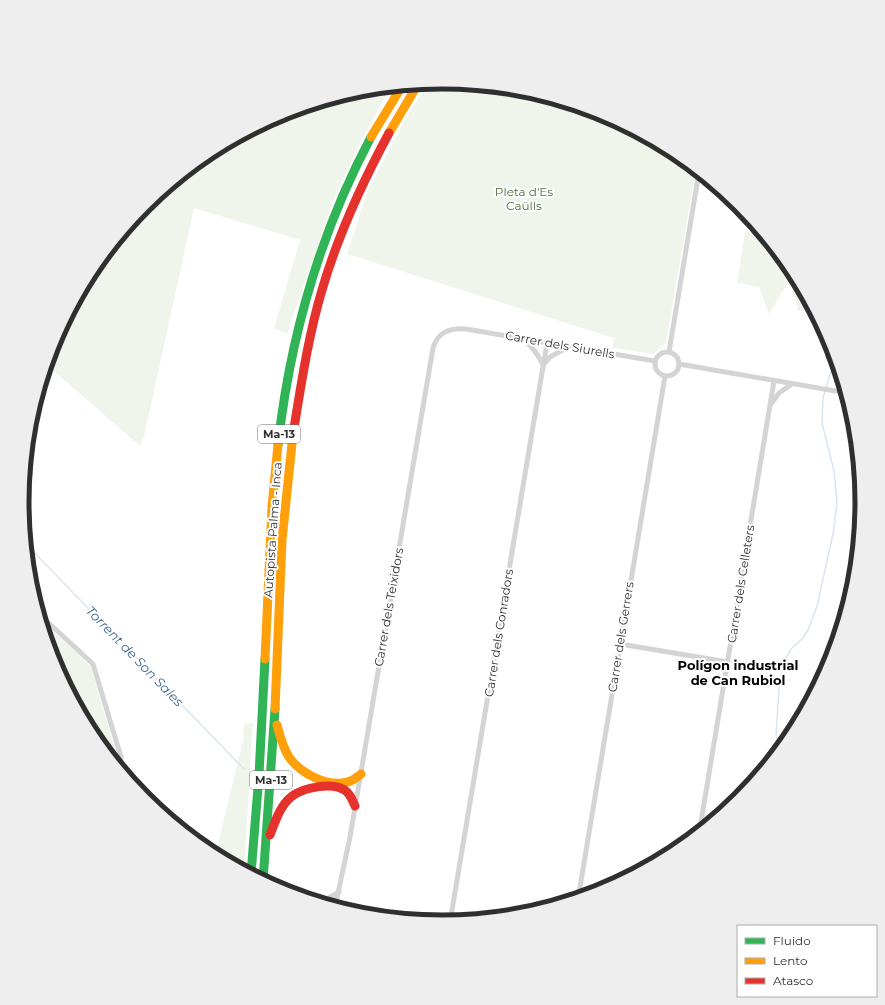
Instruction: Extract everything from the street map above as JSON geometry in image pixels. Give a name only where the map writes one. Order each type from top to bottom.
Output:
[{"type":"highway","name":"Autopista Palma - Inca","points":[[264,875],[275,716],[281,565],[286,496],[299,402],[313,328],[325,280],[352,209],[384,142],[414,90]]},
{"type":"highway","name":"Autopista Palma - Inca","points":[[251,869],[261,731],[272,499],[280,425],[290,363],[303,308],[326,236],[362,156],[398,92]]},
{"type":"highway","points":[[275,716],[286,753],[304,772],[314,777],[340,783],[348,782],[361,774]]},
{"type":"highway","points":[[266,844],[284,805],[291,797],[301,791],[321,786],[342,789],[347,792],[355,806]]},
{"type":"street","points":[[669,352],[698,178]]},
{"type":"street","name":"Carrer dels Teixidors","points":[[337,902],[361,774],[433,348],[436,340],[441,334],[456,328],[466,329]]},
{"type":"street","name":"Carrer dels Siurells","points":[[466,329],[655,361]]},
{"type":"street","points":[[522,339],[532,346],[543,365],[550,357],[568,347]]},
{"type":"street","name":"Carrer dels Conradors","points":[[451,916],[547,343]]},
{"type":"street","points":[[662,352],[669,352],[677,358],[679,364],[676,372],[669,376],[664,376],[657,372],[654,365],[658,354],[662,352]]},
{"type":"street","points":[[679,364],[841,392]]},
{"type":"street","name":"Carrer dels Gerrers","points":[[579,893],[664,376]]},
{"type":"street","name":"Carrer dels Celleters","points":[[700,825],[774,381]]},
{"type":"street","points":[[770,405],[779,393],[792,384]]},
{"type":"street","points":[[47,621],[93,664],[121,757],[121,762]]},
{"type":"street","points":[[620,644],[728,662]]},
{"type":"street","points":[[326,899],[339,892]]},
{"type":"green space","name":"Pleta d'Es Caülls","points":[[424,90],[470,90],[523,97],[550,103],[601,120],[649,144],[694,174],[666,343],[653,354],[612,348],[614,338],[347,254],[368,190],[405,120]]},
{"type":"green space","points":[[388,93],[359,145],[333,201],[287,334],[274,328],[300,240],[194,208],[144,437],[140,446],[51,369],[60,344],[84,296],[114,251],[150,210],[170,192],[191,174],[236,144],[284,120],[310,111],[335,103]]},
{"type":"green space","points":[[745,232],[756,234],[771,251],[801,296],[808,311],[798,311],[790,282],[782,292],[769,314],[759,287],[737,283]]},
{"type":"green space","points":[[49,628],[91,667],[117,757],[84,709],[60,661]]},
{"type":"green space","points":[[253,723],[244,865],[217,848],[243,741],[244,724]]},
{"type":"waterway","points":[[780,742],[776,736],[779,689],[783,663],[791,649],[803,638],[808,630],[817,606],[833,534],[837,502],[834,471],[822,423],[823,398],[832,365]]},
{"type":"waterway","name":"Torrent de Son Sales","points":[[32,551],[244,769]]},
{"type":"traffic: fast","points":[[278,445],[290,365],[310,286],[322,248],[337,210],[371,137]]},
{"type":"traffic: fast","points":[[251,869],[259,775],[265,659]]},
{"type":"traffic: fast","points":[[263,875],[275,709]]},
{"type":"traffic: slow","points":[[389,133],[414,90]]},
{"type":"traffic: slow","points":[[371,137],[398,92]]},
{"type":"traffic: slow","points":[[275,709],[282,540],[293,434]]},
{"type":"traffic: slow","points":[[265,659],[272,507],[278,445]]},
{"type":"traffic: slow","points":[[277,725],[283,746],[289,757],[307,774],[331,783],[351,781],[361,774]]},
{"type":"traffic: jam","points":[[293,434],[309,344],[317,308],[328,270],[351,210],[389,133]]},
{"type":"traffic: jam","points":[[270,835],[278,814],[284,805],[296,793],[303,790],[327,786],[342,789],[347,792],[355,806]]},
{"type":"district","name":"Polígon industrial de Can Rubiol","points":[[738,672]]}]
